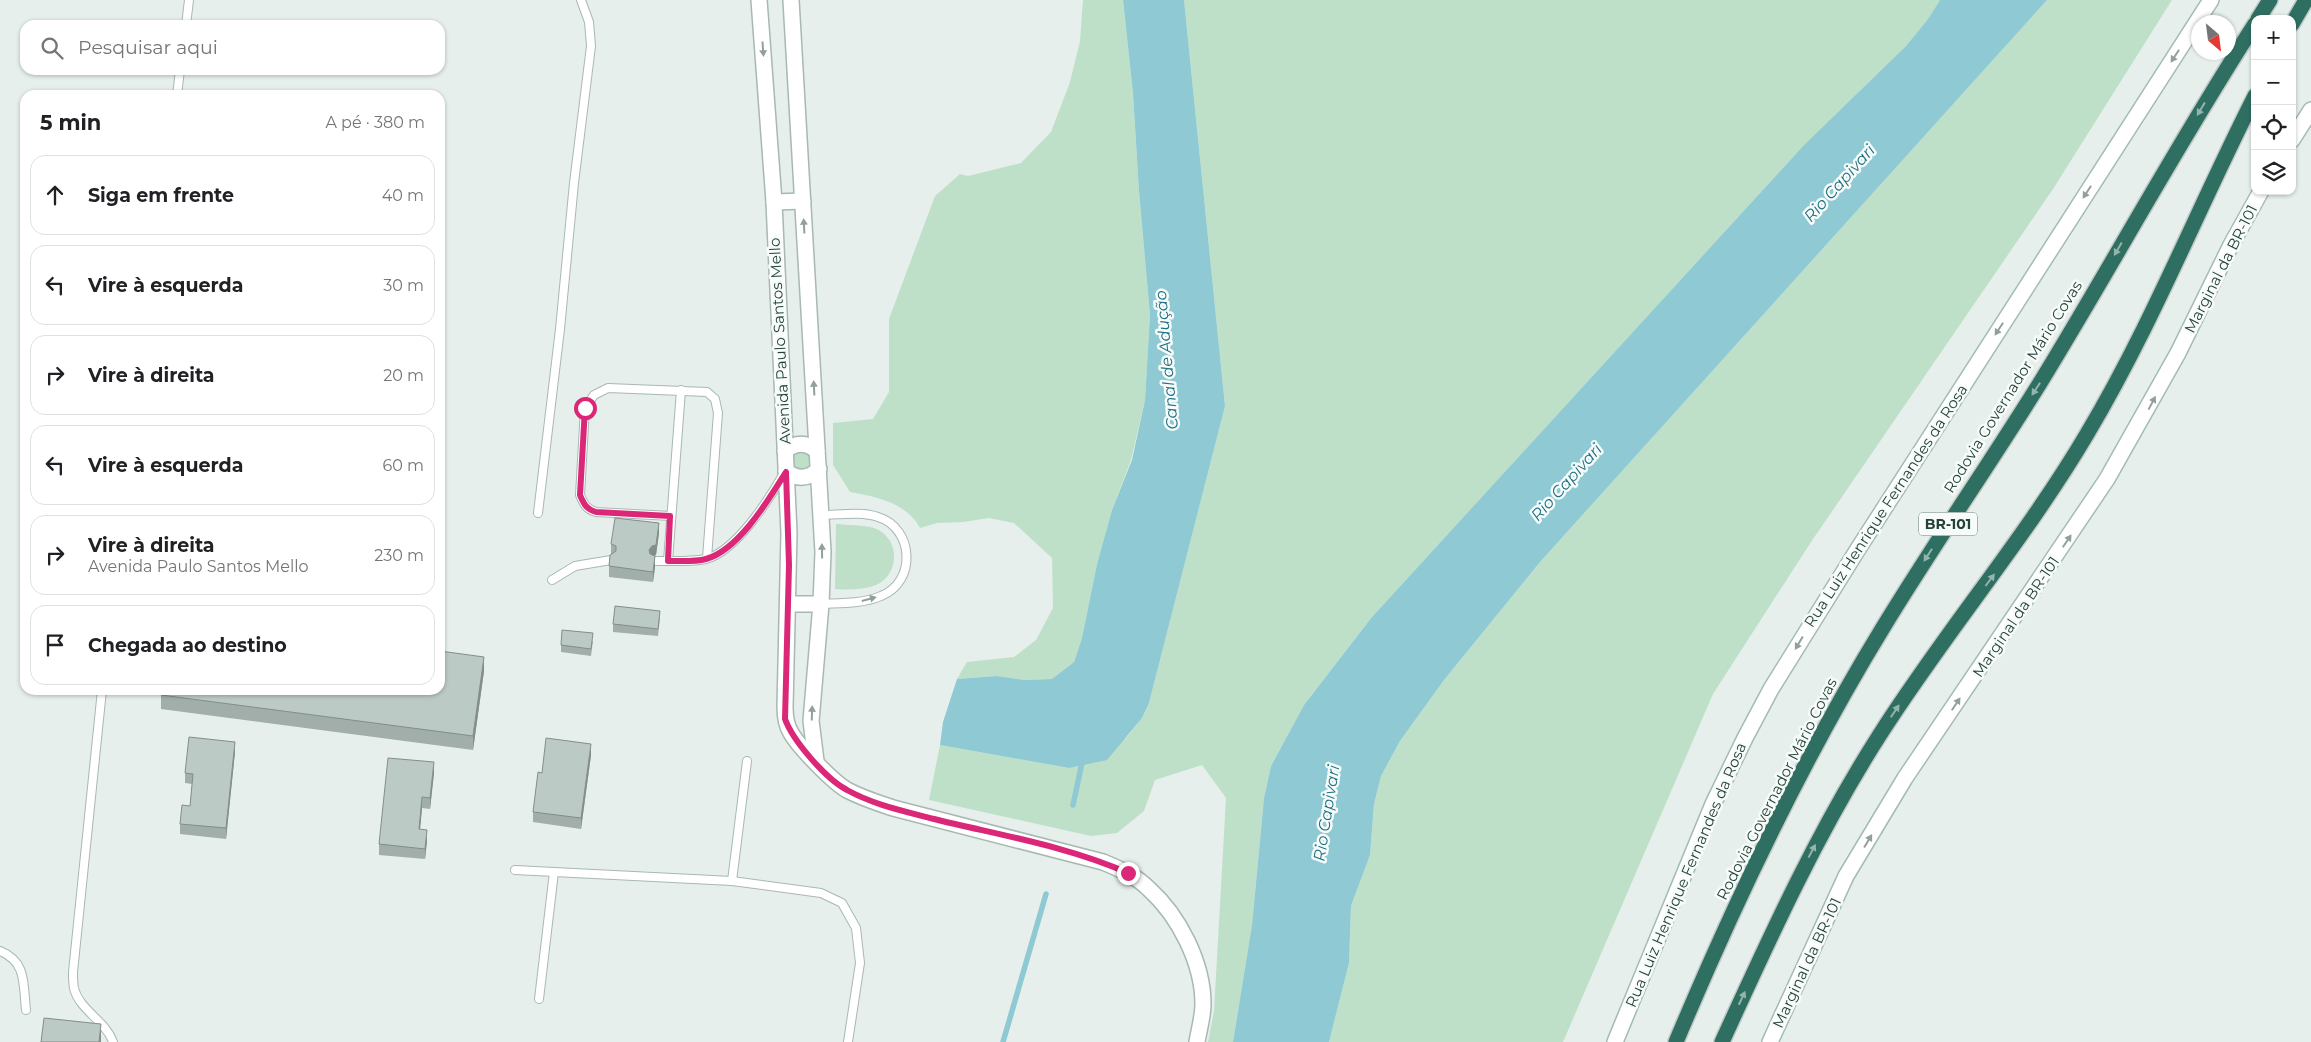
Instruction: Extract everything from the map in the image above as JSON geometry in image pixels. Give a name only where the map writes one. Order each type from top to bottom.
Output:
[{"type":"highway","points":[[2261,15],[2270,0]]},
{"type":"highway","points":[[2296,17],[2306,0]]},
{"type":"highway","name":"Rodovia Governador Mário Covas","points":[[1676,1042],[1772,830],[1843,696],[1913,580],[2047,371],[2190,128],[2251,30]]},
{"type":"highway","points":[[1722,1042],[1802,872],[1846,789],[1915,682],[2029,526],[2088,432],[2139,339],[2251,104]]},
{"type":"street","name":"Avenida Paulo Santos Mello","points":[[759,0],[774,202],[786,472],[789,557],[785,719],[794,737],[827,775],[845,789],[867,800],[1103,862],[1128,873],[1149,888],[1168,909],[1182,931],[1197,967],[1203,1004],[1197,1042]]},
{"type":"street","name":"Avenida Paulo Santos Mello","points":[[792,0],[821,515],[821,604],[811,721],[816,761]]},
{"type":"street","name":"Rua Luiz Henrique Fernandes da Rosa","points":[[1615,1042],[1713,804],[1745,738],[1772,689],[1858,549],[2211,0]]},
{"type":"street","points":[[2296,134],[2311,110]]},
{"type":"street","name":"Marginal da BR-101","points":[[1770,1042],[1846,876],[1905,778],[2071,536],[2107,479],[2178,353],[2231,245],[2260,195]]},
{"type":"street","points":[[774,202],[803,201]]},
{"type":"street","points":[[785,451],[791,446],[805,444],[817,451]]},
{"type":"street","points":[[786,472],[799,478],[813,474],[819,469]]},
{"type":"street","points":[[788,604],[821,604]]},
{"type":"lane","points":[[187,20],[189,0]]},
{"type":"lane","points":[[538,513],[591,46],[589,22],[581,0]]},
{"type":"lane","points":[[178,90],[179,75]]},
{"type":"lane","points":[[670,516],[596,512],[589,510],[583,503],[580,495],[585,408],[594,395],[608,388],[681,390],[707,392],[715,399],[718,413],[707,558]]},
{"type":"lane","points":[[668,561],[681,390]]},
{"type":"lane","points":[[655,561],[707,558],[732,543],[749,526],[786,472]]},
{"type":"lane","points":[[821,515],[861,514],[879,517],[896,526],[906,544],[907,567],[898,584],[883,596],[857,602],[821,604]]},
{"type":"lane","points":[[552,580],[575,566],[611,560]]},
{"type":"lane","points":[[101,695],[73,972],[74,990],[89,1011],[110,1032],[113,1042]]},
{"type":"lane","points":[[732,881],[748,761]]},
{"type":"lane","points":[[516,870],[732,881],[821,893],[842,903],[856,928],[860,963],[848,1042]]},
{"type":"lane","points":[[539,999],[554,872]]},
{"type":"lane","points":[[0,951],[18,963],[22,972],[26,1010]]},
{"type":"green space","points":[[1083,0],[1123,0],[1133,93],[1139,191],[1150,315],[1145,400],[1131,460],[1112,510],[1097,564],[1082,638],[1074,662],[1052,679],[1024,680],[997,676],[957,679],[967,662],[1014,657],[1036,640],[1053,608],[1052,558],[1014,523],[989,518],[937,523],[920,528],[907,512],[899,507],[880,499],[850,492],[833,465],[833,423],[873,419],[889,392],[889,319],[935,196],[960,174],[968,176],[1021,163],[1051,132],[1070,82],[1080,41]]},
{"type":"green space","points":[[1184,0],[1940,0],[1928,19],[1906,46],[1804,145],[1372,617],[1304,705],[1271,766],[1264,798],[1252,925],[1233,1042],[1208,1042],[1214,1011],[1226,798],[1202,765],[1155,780],[1144,811],[1117,833],[1091,836],[929,800],[940,745],[1069,768],[1126,738],[1142,718],[1149,703],[1225,406]]},
{"type":"green space","points":[[2047,0],[2172,0],[2053,189],[1811,542],[1713,694],[1563,1042],[1329,1042],[1349,963],[1351,906],[1370,855],[1374,804],[1381,776],[1400,741],[1444,680],[1540,562]]},
{"type":"green space","points":[[802,451],[809,454],[812,461],[809,468],[802,471],[795,468],[792,461],[795,454]]},
{"type":"green space","points":[[836,524],[874,528],[889,539],[893,547],[893,565],[890,573],[884,580],[866,588],[835,589]]},
{"type":"water","name":"Canal de Adução","points":[[1123,0],[1184,0],[1225,406],[1149,703],[1142,718],[1107,760],[1069,768],[940,745],[943,722],[957,679],[997,676],[1024,680],[1052,679],[1074,662],[1082,638],[1097,564],[1112,510],[1132,460],[1145,400],[1150,315],[1139,191],[1133,93]]},
{"type":"water","name":"Rio Capivari","points":[[1940,0],[2047,0],[1540,562],[1444,680],[1400,741],[1381,776],[1374,804],[1370,855],[1351,906],[1349,963],[1329,1042],[1233,1042],[1252,925],[1264,798],[1271,766],[1304,705],[1372,617],[1804,145],[1906,46],[1928,19]]},
{"type":"building","points":[[615,518],[659,523],[656,545],[652,546],[649,550],[650,554],[655,556],[653,572],[609,566],[610,555],[616,551],[616,546],[611,544]]},
{"type":"building","points":[[615,606],[660,611],[658,629],[613,624]]},
{"type":"building","points":[[562,630],[593,633],[591,649],[561,645]]},
{"type":"building","points":[[445,652],[484,657],[473,736],[161,695],[445,695]]},
{"type":"building","points":[[189,737],[235,742],[226,828],[180,824],[182,805],[190,806],[193,774],[185,773]]},
{"type":"building","points":[[546,738],[591,744],[581,818],[533,812],[538,772],[542,773]]},
{"type":"building","points":[[388,758],[434,762],[430,798],[422,797],[419,829],[427,830],[425,849],[379,844]]},
{"type":"building","points":[[44,1018],[101,1024],[99,1042],[41,1042]]},
{"type":"waterway","points":[[1073,805],[1083,758]]},
{"type":"waterway","points":[[1003,1042],[1046,894]]},
{"type":"route","points":[[585,408],[580,495],[583,503],[589,510],[596,512],[670,516],[668,561],[707,558],[732,543],[749,526],[786,472],[789,565],[785,719],[790,732],[797,742],[827,775],[845,789],[867,800],[1069,852],[1103,862],[1128,873]]}]
